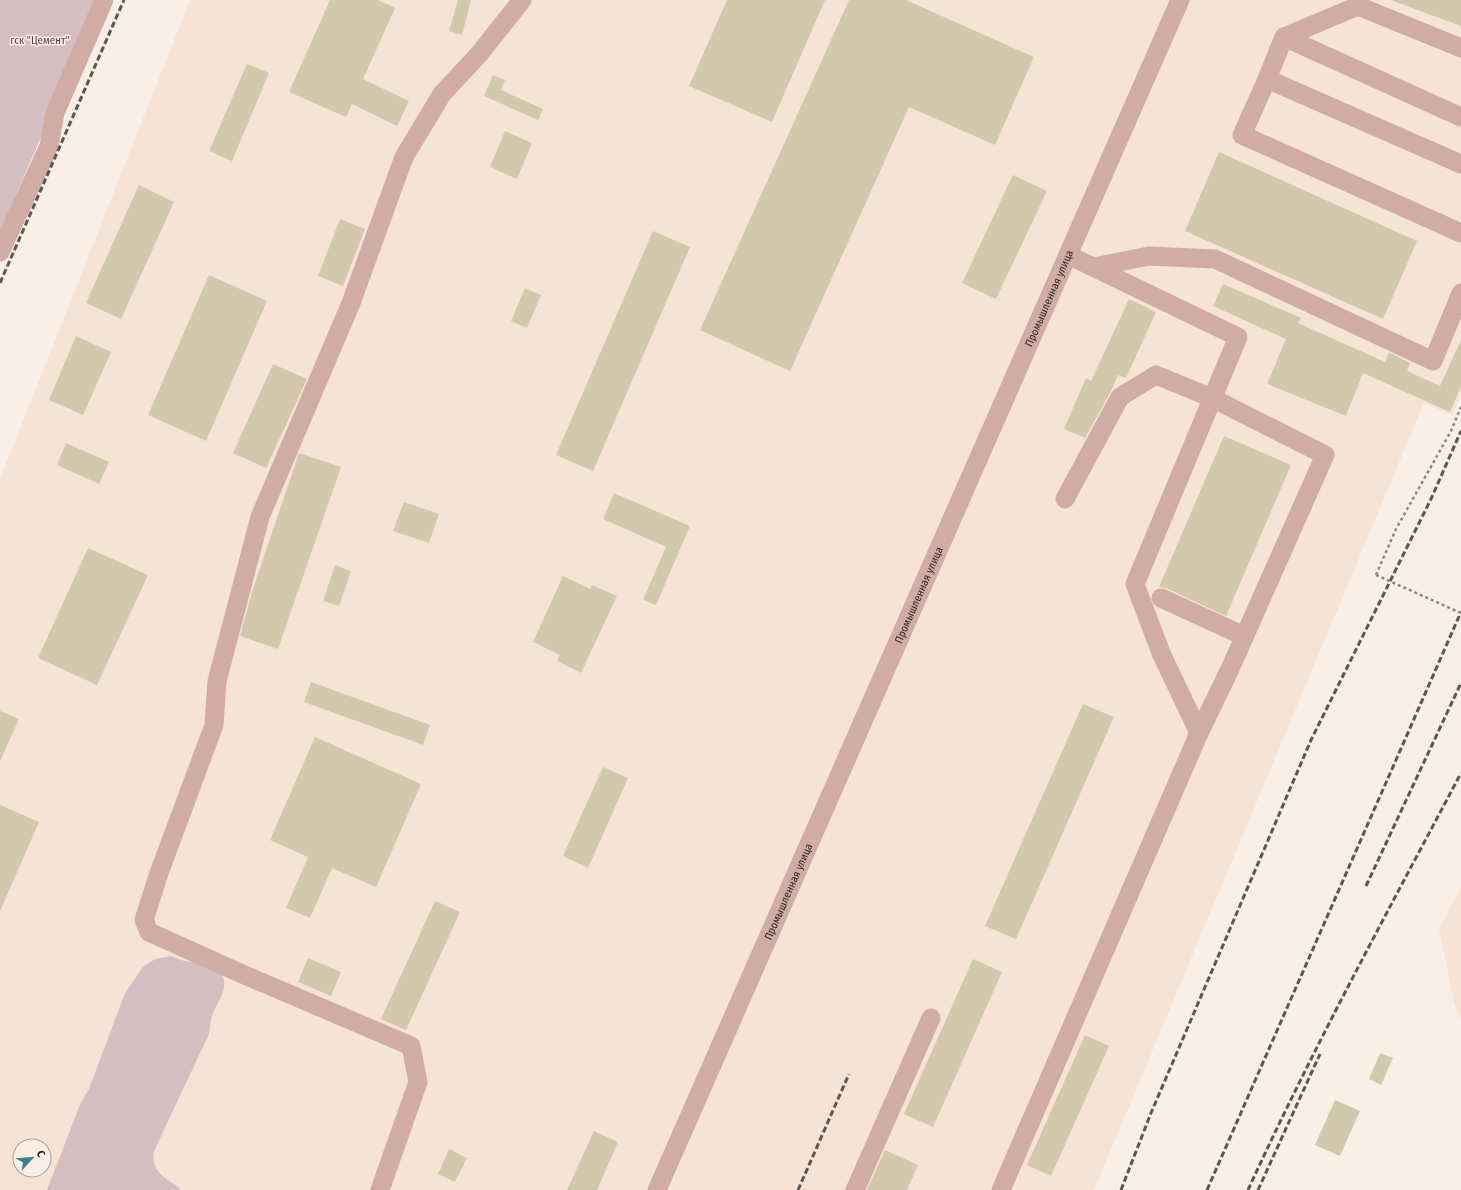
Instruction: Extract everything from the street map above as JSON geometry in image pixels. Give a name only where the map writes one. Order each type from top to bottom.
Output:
[{"type":"street","points":[[0,252],[49,146],[55,113],[104,0]]},
{"type":"street","points":[[380,1190],[418,1082],[411,1046],[247,976],[149,932],[144,920],[159,873],[214,725],[217,681],[260,517],[351,303],[404,157],[442,94],[480,53],[522,0]]},
{"type":"street","name":"Промышленная улица","points":[[657,1190],[1180,0]]},
{"type":"street","points":[[1461,48],[1359,3],[1284,37],[1242,135],[1461,233]]},
{"type":"street","points":[[1284,37],[1461,117]]},
{"type":"street","points":[[1266,79],[1461,164]]},
{"type":"street","points":[[1068,255],[1238,337],[1135,584],[1161,653],[1199,733]]},
{"type":"street","points":[[1094,267],[1149,256],[1215,259],[1433,362],[1461,293]]},
{"type":"street","points":[[1001,1190],[1199,733],[1326,455],[1212,398],[1156,375],[1120,397],[1065,499]]},
{"type":"street","points":[[1161,598],[1244,636]]},
{"type":"street","points":[[856,1190],[931,1018]]},
{"type":"path","points":[[1461,407],[1396,529],[1376,575],[1461,613]]},
{"type":"shaded area","points":[[190,0],[1461,0],[1461,396],[1452,415],[1424,403],[1094,1190],[0,1190],[0,479]]},
{"type":"shaded area","points":[[1461,887],[1461,1018],[1455,1006],[1439,930]]},
{"type":"green space","name":"гск \"Цемент\"","points":[[0,0],[101,0],[0,231]]},
{"type":"green space","points":[[171,956],[183,961],[210,965],[223,977],[224,983],[222,995],[211,1018],[209,1034],[154,1151],[153,1158],[156,1168],[180,1190],[47,1190],[81,1102],[89,1089],[125,993],[143,967],[155,959]]},
{"type":"building","points":[[330,0],[378,0],[395,8],[363,79],[409,101],[397,126],[352,104],[346,117],[289,92]]},
{"type":"building","points":[[458,0],[471,0],[462,35],[449,31]]},
{"type":"building","points":[[727,0],[825,0],[772,122],[689,86]]},
{"type":"building","points":[[849,0],[906,0],[1034,57],[995,145],[909,107],[790,371],[700,330]]},
{"type":"building","points":[[1461,0],[1461,26],[1393,1]]},
{"type":"building","points":[[247,64],[269,73],[232,161],[209,151]]},
{"type":"building","points":[[493,75],[505,80],[501,90],[543,109],[538,120],[484,96]]},
{"type":"building","points":[[505,131],[532,143],[517,179],[490,167]]},
{"type":"building","points":[[1219,152],[1417,241],[1383,319],[1185,231]]},
{"type":"building","points":[[1013,175],[1047,191],[996,299],[962,283]]},
{"type":"building","points":[[139,185],[174,202],[121,319],[86,303]]},
{"type":"building","points":[[340,219],[365,229],[343,286],[318,276]]},
{"type":"building","points":[[653,231],[690,247],[593,471],[556,455]]},
{"type":"building","points":[[209,275],[267,301],[206,441],[148,415]]},
{"type":"building","points":[[1223,284],[1301,318],[1298,323],[1385,362],[1389,352],[1410,363],[1407,371],[1440,386],[1461,340],[1461,387],[1450,412],[1363,373],[1346,416],[1267,384],[1286,339],[1213,306]]},
{"type":"building","points":[[525,288],[541,295],[527,328],[511,321]]},
{"type":"building","points":[[1129,299],[1156,312],[1126,378],[1118,375],[1111,391],[1085,438],[1064,429],[1086,378],[1091,381]]},
{"type":"building","points":[[76,336],[111,352],[83,415],[49,400]]},
{"type":"building","points":[[273,364],[307,379],[266,468],[233,453]]},
{"type":"building","points":[[1224,436],[1291,465],[1226,616],[1166,588],[1159,587]]},
{"type":"building","points":[[66,443],[109,462],[99,484],[57,465]]},
{"type":"building","points":[[299,453],[341,467],[278,649],[240,636],[252,592]]},
{"type":"building","points":[[614,493],[690,526],[656,605],[643,600],[666,547],[603,519]]},
{"type":"building","points":[[404,502],[439,514],[429,543],[393,531]]},
{"type":"building","points":[[88,548],[148,575],[97,685],[38,658]]},
{"type":"building","points":[[335,565],[351,571],[339,606],[323,601]]},
{"type":"building","points":[[563,576],[590,589],[592,585],[617,596],[581,673],[557,661],[560,655],[533,642]]},
{"type":"building","points":[[311,682],[430,725],[423,745],[304,702]]},
{"type":"building","points":[[1083,704],[1114,717],[1016,939],[985,926]]},
{"type":"building","points":[[0,711],[19,719],[0,761]]},
{"type":"building","points":[[315,737],[421,784],[376,887],[332,868],[310,918],[286,908],[308,857],[270,840]]},
{"type":"building","points":[[603,767],[628,778],[588,868],[563,856]]},
{"type":"building","points":[[0,805],[39,822],[0,911]]},
{"type":"building","points":[[435,901],[460,912],[406,1030],[381,1019]]},
{"type":"building","points":[[308,958],[341,972],[331,996],[298,982]]},
{"type":"building","points":[[973,959],[1002,972],[933,1127],[904,1114]]},
{"type":"building","points":[[1085,1035],[1109,1046],[1051,1176],[1027,1165]]},
{"type":"building","points":[[1380,1053],[1393,1058],[1381,1085],[1369,1079]]},
{"type":"building","points":[[1335,1100],[1360,1111],[1340,1156],[1315,1145]]},
{"type":"building","points":[[594,1131],[618,1142],[597,1190],[567,1190]]},
{"type":"building","points":[[449,1149],[467,1158],[455,1182],[438,1174]]},
{"type":"building","points":[[885,1150],[918,1165],[907,1190],[867,1190]]},
{"type":"railway","points":[[0,283],[124,0]]},
{"type":"railway","points":[[1121,1190],[1151,1113],[1311,740],[1431,499],[1461,431]]},
{"type":"railway","points":[[1207,1190],[1461,612]]},
{"type":"railway","points":[[1366,886],[1461,683]]},
{"type":"railway","points":[[1248,1190],[1298,1084],[1461,773]]},
{"type":"railway","points":[[1258,1190],[1320,1054]]},
{"type":"railway","points":[[798,1190],[849,1074]]}]
